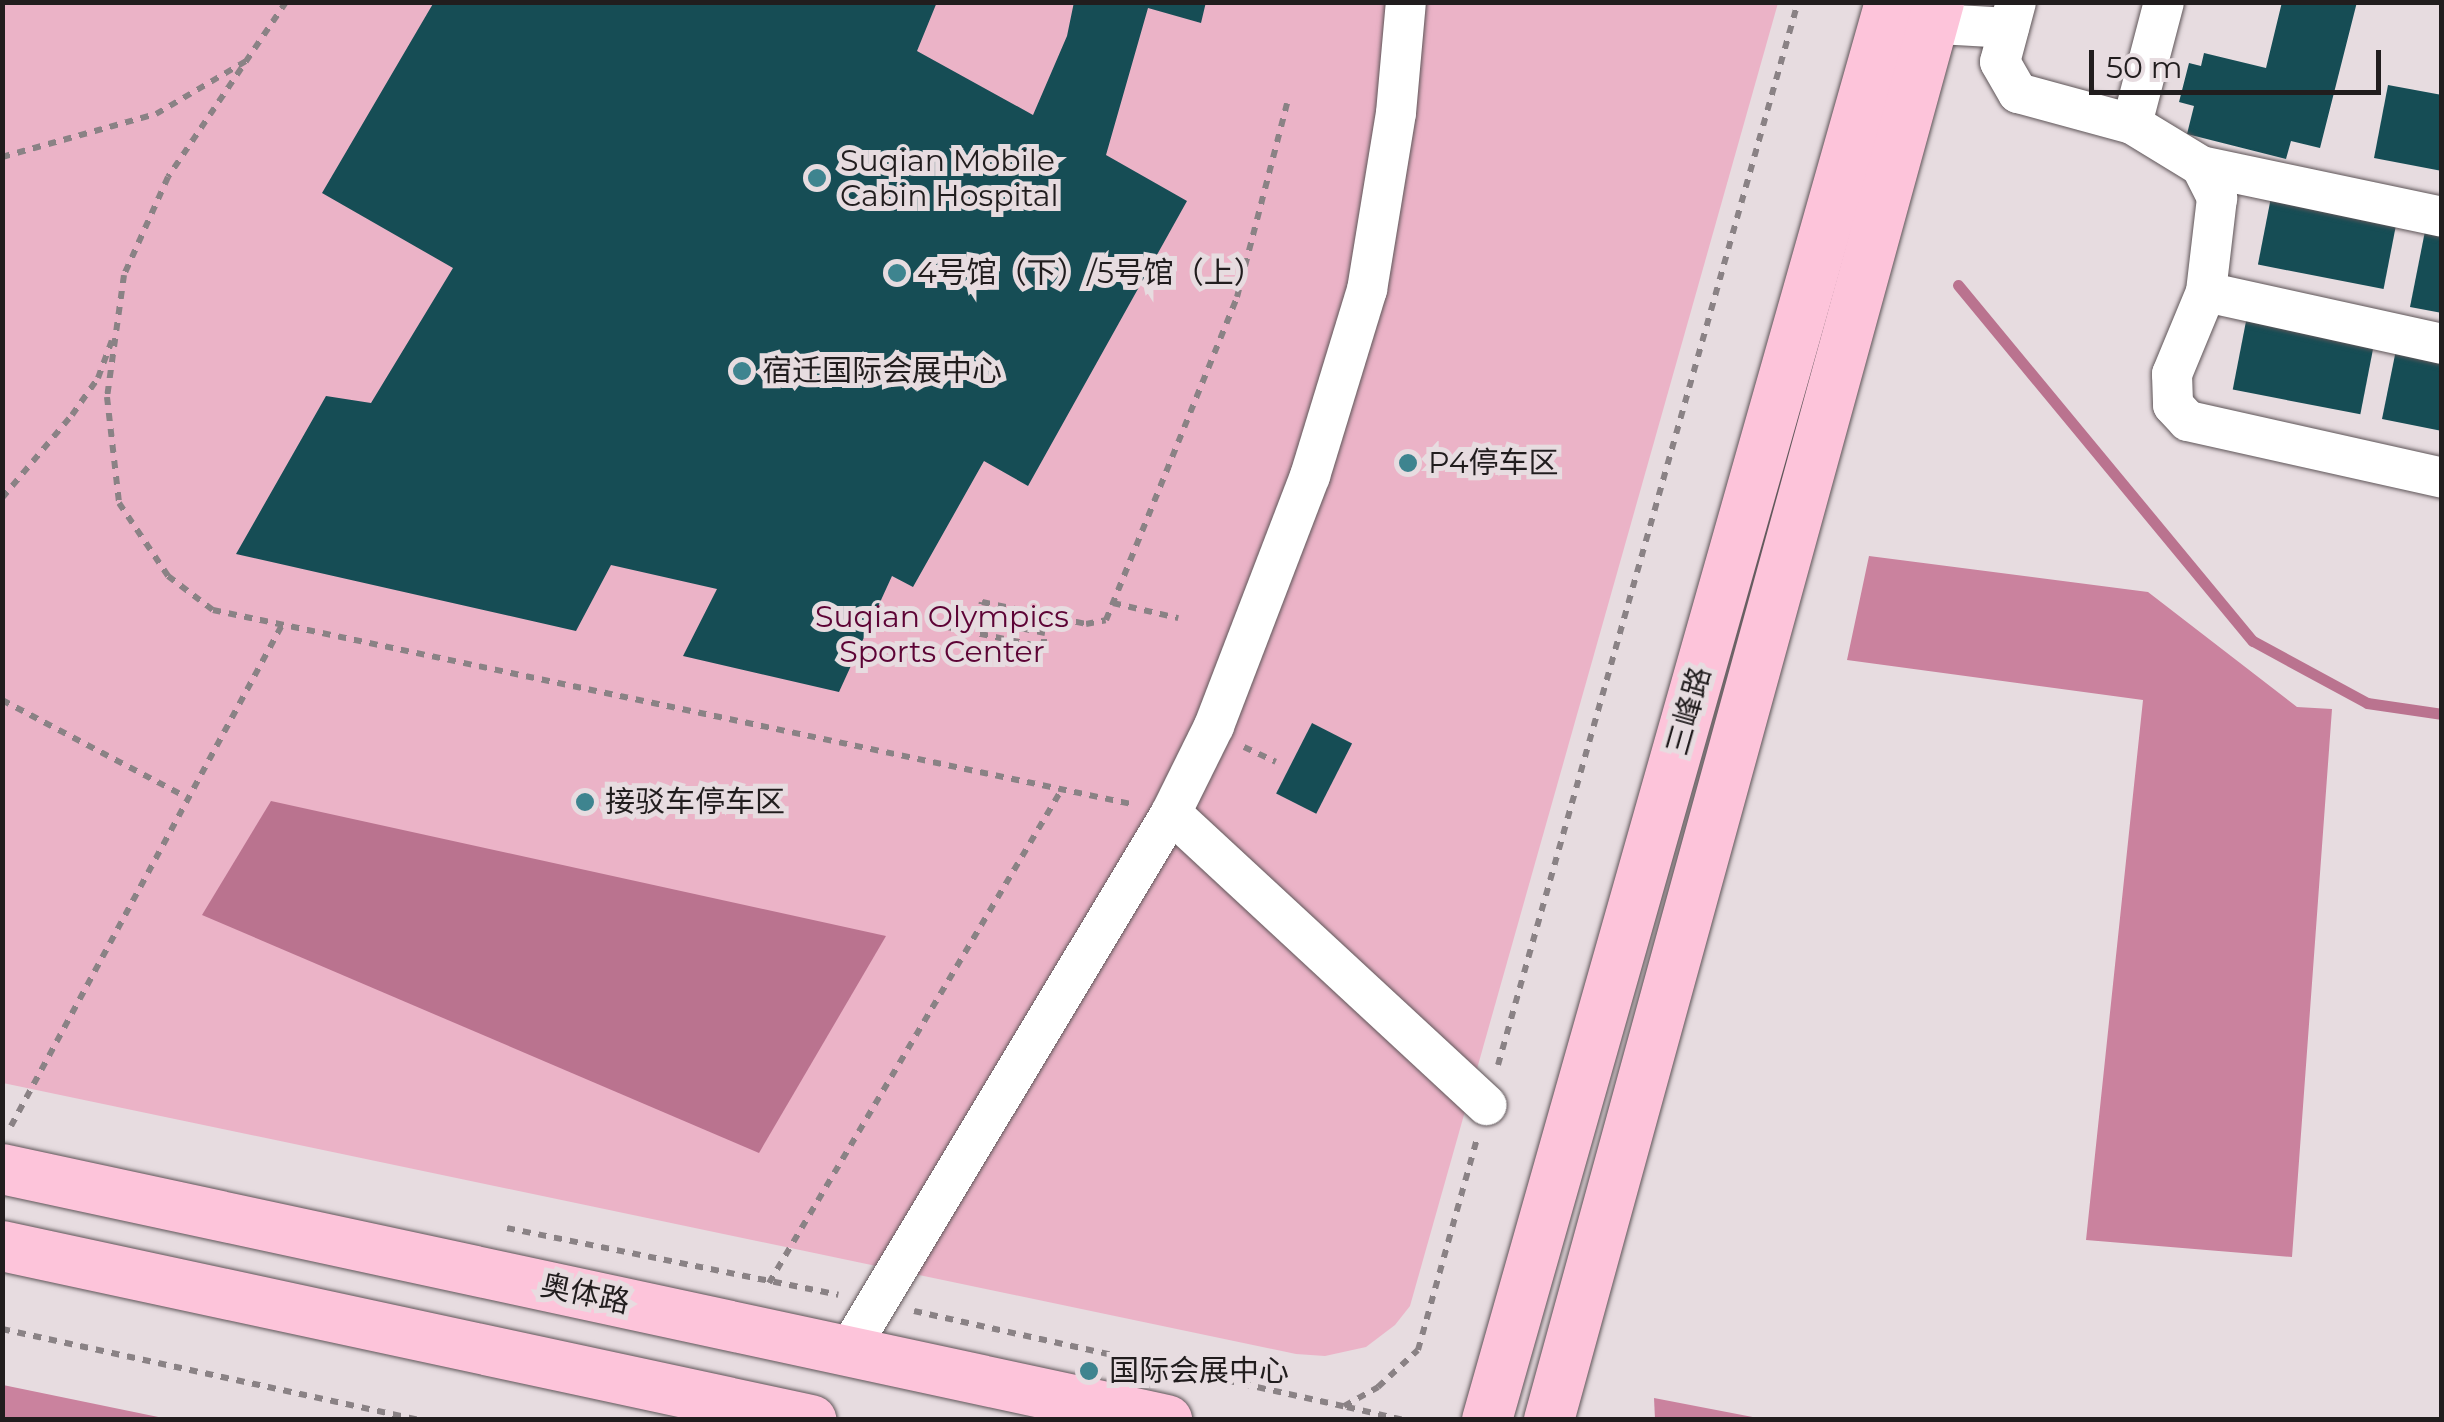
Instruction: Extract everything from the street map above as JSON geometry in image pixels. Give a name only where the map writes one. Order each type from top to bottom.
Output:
[{"type":"main road","name":"三峰路","points":[[1487,1420],[1912,12]]},
{"type":"main road","name":"三峰路","points":[[1549,1420],[1912,12]]},
{"type":"main road","name":"奥体路","points":[[12,1137],[740,1328],[1168,1420]]},
{"type":"main road","points":[[2,1246],[811,1420]]},
{"type":"street","points":[[848,1350],[1172,813],[1214,726],[1310,476],[1366,290],[1396,113],[1406,2]]},
{"type":"street","points":[[2132,124],[2164,2]]},
{"type":"street","points":[[1912,12],[2013,15],[2000,62],[2018,93],[2132,124],[2201,166],[2442,217]]},
{"type":"street","points":[[2201,166],[2217,198],[2206,292],[2172,374],[2172,404],[2188,421],[2442,478]]},
{"type":"street","points":[[2206,292],[2442,344]]},
{"type":"street","points":[[1172,813],[1486,1105]]},
{"type":"path","points":[[286,2],[252,58],[168,177],[124,275],[106,397],[119,504],[168,576],[207,606],[282,624],[1172,813]]},
{"type":"path","points":[[1344,1406],[1378,1387],[1418,1350],[1798,2]]},
{"type":"path","points":[[2,158],[156,114],[252,58]]},
{"type":"path","points":[[933,624],[1042,647],[1045,633],[978,620],[982,602],[1094,624],[1106,620],[1237,296],[1287,103]]},
{"type":"path","points":[[2,498],[98,378],[116,328]]},
{"type":"path","points":[[1112,603],[1178,618]]},
{"type":"path","points":[[12,1137],[282,624]]},
{"type":"path","points":[[2,700],[188,798]]},
{"type":"path","points":[[740,1328],[1062,789]]},
{"type":"path","points":[[496,1226],[770,1280],[1404,1420]]},
{"type":"path","points":[[2,1329],[420,1420]]},
{"type":"green space","name":"Suqian Olympics Sports Center","points":[[2,3],[1778,3],[1410,1306],[1395,1325],[1366,1347],[1325,1356],[1296,1354],[3,1083]]},
{"type":"shaded area","points":[[1869,556],[2148,592],[2297,707],[2332,709],[2292,1257],[2086,1240],[2143,700],[1847,660]]},
{"type":"shaded area","points":[[271,801],[886,936],[759,1153],[202,915]]},
{"type":"shaded area","points":[[3,1385],[168,1419],[3,1419]]},
{"type":"shaded area","points":[[1654,1398],[1763,1419],[1655,1419]]},
{"type":"building","name":"宿迁国际会展中心","points":[[434,2],[937,2],[917,51],[1033,115],[1067,36],[1074,2],[1206,2],[1201,23],[1148,8],[1106,155],[1187,201],[1028,486],[984,461],[913,587],[892,576],[839,692],[683,656],[717,589],[611,565],[576,631],[236,554],[326,396],[371,403],[453,268],[322,193]]},
{"type":"building","points":[[2282,2],[2357,2],[2320,148],[2291,141],[2286,159],[2187,134],[2194,106],[2179,102],[2189,63],[2201,66],[2204,53],[2266,68]]},
{"type":"building","points":[[2388,85],[2442,95],[2442,171],[2374,158]]},
{"type":"building","points":[[2273,187],[2399,211],[2384,289],[2258,265]]},
{"type":"building","points":[[2427,221],[2442,224],[2442,313],[2410,307]]},
{"type":"building","points":[[2248,311],[2376,336],[2360,414],[2233,390]]},
{"type":"building","points":[[2398,340],[2442,349],[2442,431],[2382,419]]},
{"type":"building","points":[[1312,723],[1352,743],[1316,814],[1276,793]]},
{"type":"waterway","points":[[1958,285],[2253,641],[2367,703],[2442,714]]},
{"type":"place","name":"Suqian Mobile Cabin Hospital","points":[[817,178]]},
{"type":"place","name":"4号馆（下）/5号馆（上）","points":[[897,273]]},
{"type":"place","name":"宿迁国际会展中心","points":[[742,371]]},
{"type":"place","name":"P4停车区","points":[[1408,463]]},
{"type":"place","name":"接驳车停车区","points":[[585,802]]},
{"type":"place","name":"国际会展中心","points":[[1089,1371]]}]
